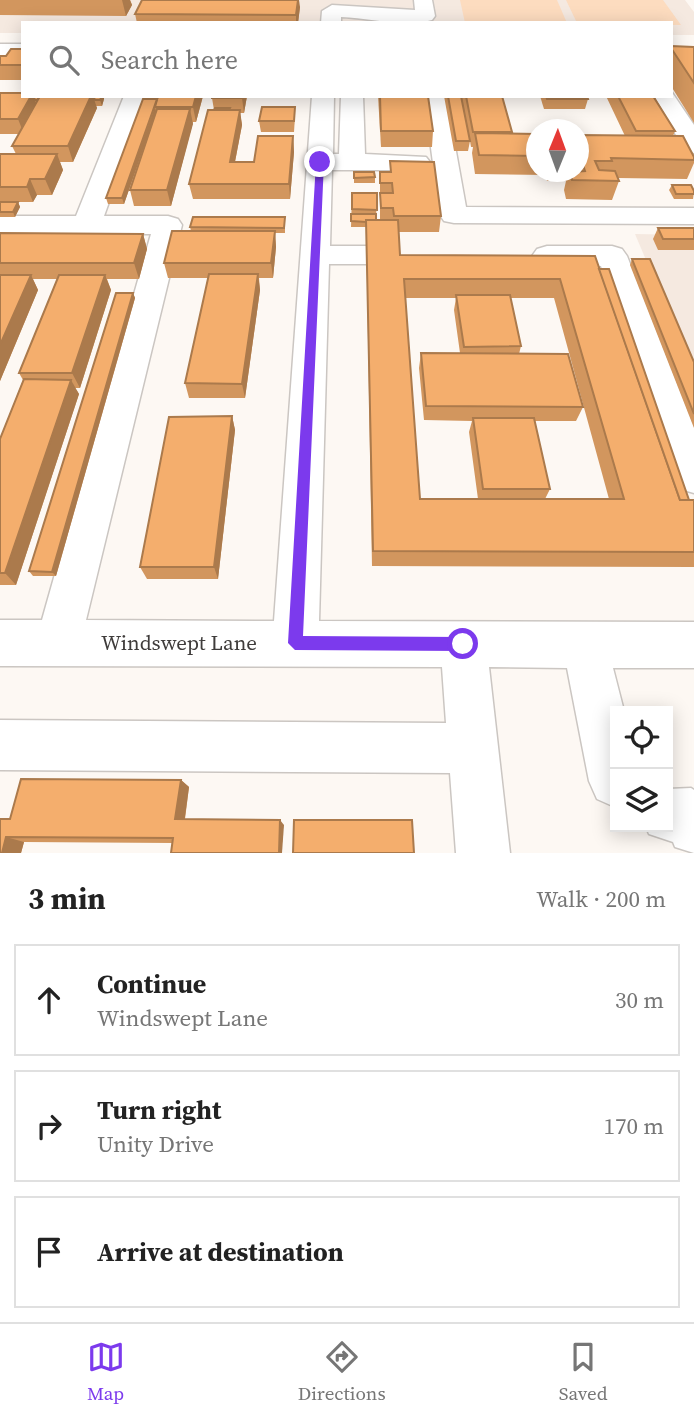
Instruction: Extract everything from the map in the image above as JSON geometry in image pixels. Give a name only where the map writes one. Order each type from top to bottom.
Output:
[{"type":"street","points":[[331,21],[332,11],[380,12],[381,16],[425,16],[423,0]]},
{"type":"street","points":[[0,50],[21,50]]},
{"type":"street","points":[[86,225],[135,98]]},
{"type":"street","points":[[323,98],[336,162]]},
{"type":"street","points":[[295,643],[315,255],[352,98]]},
{"type":"street","points":[[435,98],[454,215],[694,216]]},
{"type":"street","points":[[666,98],[694,146]]},
{"type":"street","points":[[336,162],[416,162]]},
{"type":"street","points":[[0,225],[168,225],[58,643]]},
{"type":"street","points":[[315,255],[366,256]]},
{"type":"street","points":[[518,256],[612,256],[694,477]]},
{"type":"street","name":"Windswept Lane","points":[[0,643],[694,645]]},
{"type":"street","points":[[463,644],[482,853]]},
{"type":"street","points":[[585,645],[612,769]]},
{"type":"street","points":[[0,745],[472,748]]},
{"type":"street","points":[[673,815],[691,815],[694,828]]},
{"type":"shaded area","points":[[0,0],[685,0],[694,12],[694,35],[673,35],[673,21],[21,21],[21,33],[0,33]]},
{"type":"shaded area","points":[[460,0],[557,0],[566,21],[465,21]]},
{"type":"shaded area","points":[[566,0],[663,0],[681,25],[673,25],[673,21],[576,21]]},
{"type":"shaded area","points":[[635,234],[694,235],[694,373]]},
{"type":"building","points":[[142,0],[298,0],[296,15],[135,14]]},
{"type":"building","points":[[673,46],[694,47],[694,83],[673,51]]},
{"type":"building","points":[[11,49],[21,49],[21,65],[0,65],[0,56],[6,56]]},
{"type":"building","points":[[0,93],[21,93],[21,98],[30,98],[18,119],[0,119]]},
{"type":"building","points":[[39,98],[90,98],[68,146],[12,146]]},
{"type":"building","points":[[157,98],[195,98],[193,107],[155,107]]},
{"type":"building","points":[[380,98],[428,98],[433,131],[381,131]]},
{"type":"building","points":[[448,98],[461,98],[470,141],[456,141]]},
{"type":"building","points":[[466,98],[503,98],[512,132],[473,132]]},
{"type":"building","points":[[547,98],[588,99],[547,99]]},
{"type":"building","points":[[619,98],[654,98],[675,131],[636,131]]},
{"type":"building","points":[[143,99],[157,99],[122,198],[106,198]]},
{"type":"building","points":[[262,107],[295,107],[294,121],[259,121]]},
{"type":"building","points":[[157,109],[190,109],[167,190],[130,190]]},
{"type":"building","points":[[208,110],[240,110],[230,162],[254,162],[258,136],[293,136],[289,184],[189,184]]},
{"type":"building","points":[[475,133],[526,134],[526,156],[479,155]]},
{"type":"building","points":[[589,135],[683,136],[694,157],[694,160],[611,158],[612,161],[595,161],[599,170],[615,171],[619,181],[589,180]]},
{"type":"building","points":[[0,154],[57,154],[45,179],[30,179],[27,187],[0,187]]},
{"type":"building","points":[[390,161],[434,162],[441,216],[394,216],[393,208],[381,208],[380,193],[393,193],[392,183],[380,183],[380,172],[391,172]]},
{"type":"building","points":[[354,172],[374,172],[375,177],[354,178]]},
{"type":"building","points":[[672,185],[691,185],[694,194],[676,194]]},
{"type":"building","points":[[352,193],[377,193],[377,210],[352,209]]},
{"type":"building","points":[[0,202],[18,202],[13,212],[0,212]]},
{"type":"building","points":[[351,214],[376,214],[376,220],[351,221]]},
{"type":"building","points":[[193,217],[285,217],[284,228],[190,227]]},
{"type":"building","points":[[366,220],[398,220],[400,255],[595,256],[680,500],[694,500],[694,552],[373,551]],"holes":[[[404,279],[560,279],[624,499],[420,499]]]},
{"type":"building","points":[[658,228],[694,228],[694,239],[663,239]]},
{"type":"building","points":[[172,231],[275,231],[271,263],[164,263]]},
{"type":"building","points":[[0,233],[143,234],[134,263],[0,263]]},
{"type":"building","points":[[632,259],[650,259],[694,362],[694,414]]},
{"type":"building","points":[[599,269],[609,269],[689,500],[680,500]]},
{"type":"building","points":[[209,274],[258,274],[242,384],[185,383]]},
{"type":"building","points":[[0,275],[31,275],[0,345]]},
{"type":"building","points":[[59,275],[105,275],[72,373],[19,373]]},
{"type":"building","points":[[116,293],[133,293],[52,572],[29,571]]},
{"type":"building","points":[[456,295],[510,295],[521,346],[464,347]]},
{"type":"building","points":[[421,353],[568,354],[583,407],[426,406]]},
{"type":"building","points":[[24,379],[71,380],[5,573],[0,573],[0,439]]},
{"type":"building","points":[[232,416],[214,567],[140,567],[169,417]]},
{"type":"building","points":[[473,418],[534,418],[550,489],[483,489]]},
{"type":"building","points":[[21,779],[181,780],[175,819],[280,820],[279,853],[171,853],[173,838],[6,837],[0,853],[0,819],[10,819]]},
{"type":"building","points":[[294,820],[412,820],[414,853],[293,853]]},
{"type":"route","points":[[320,162],[295,643],[463,644]]}]
